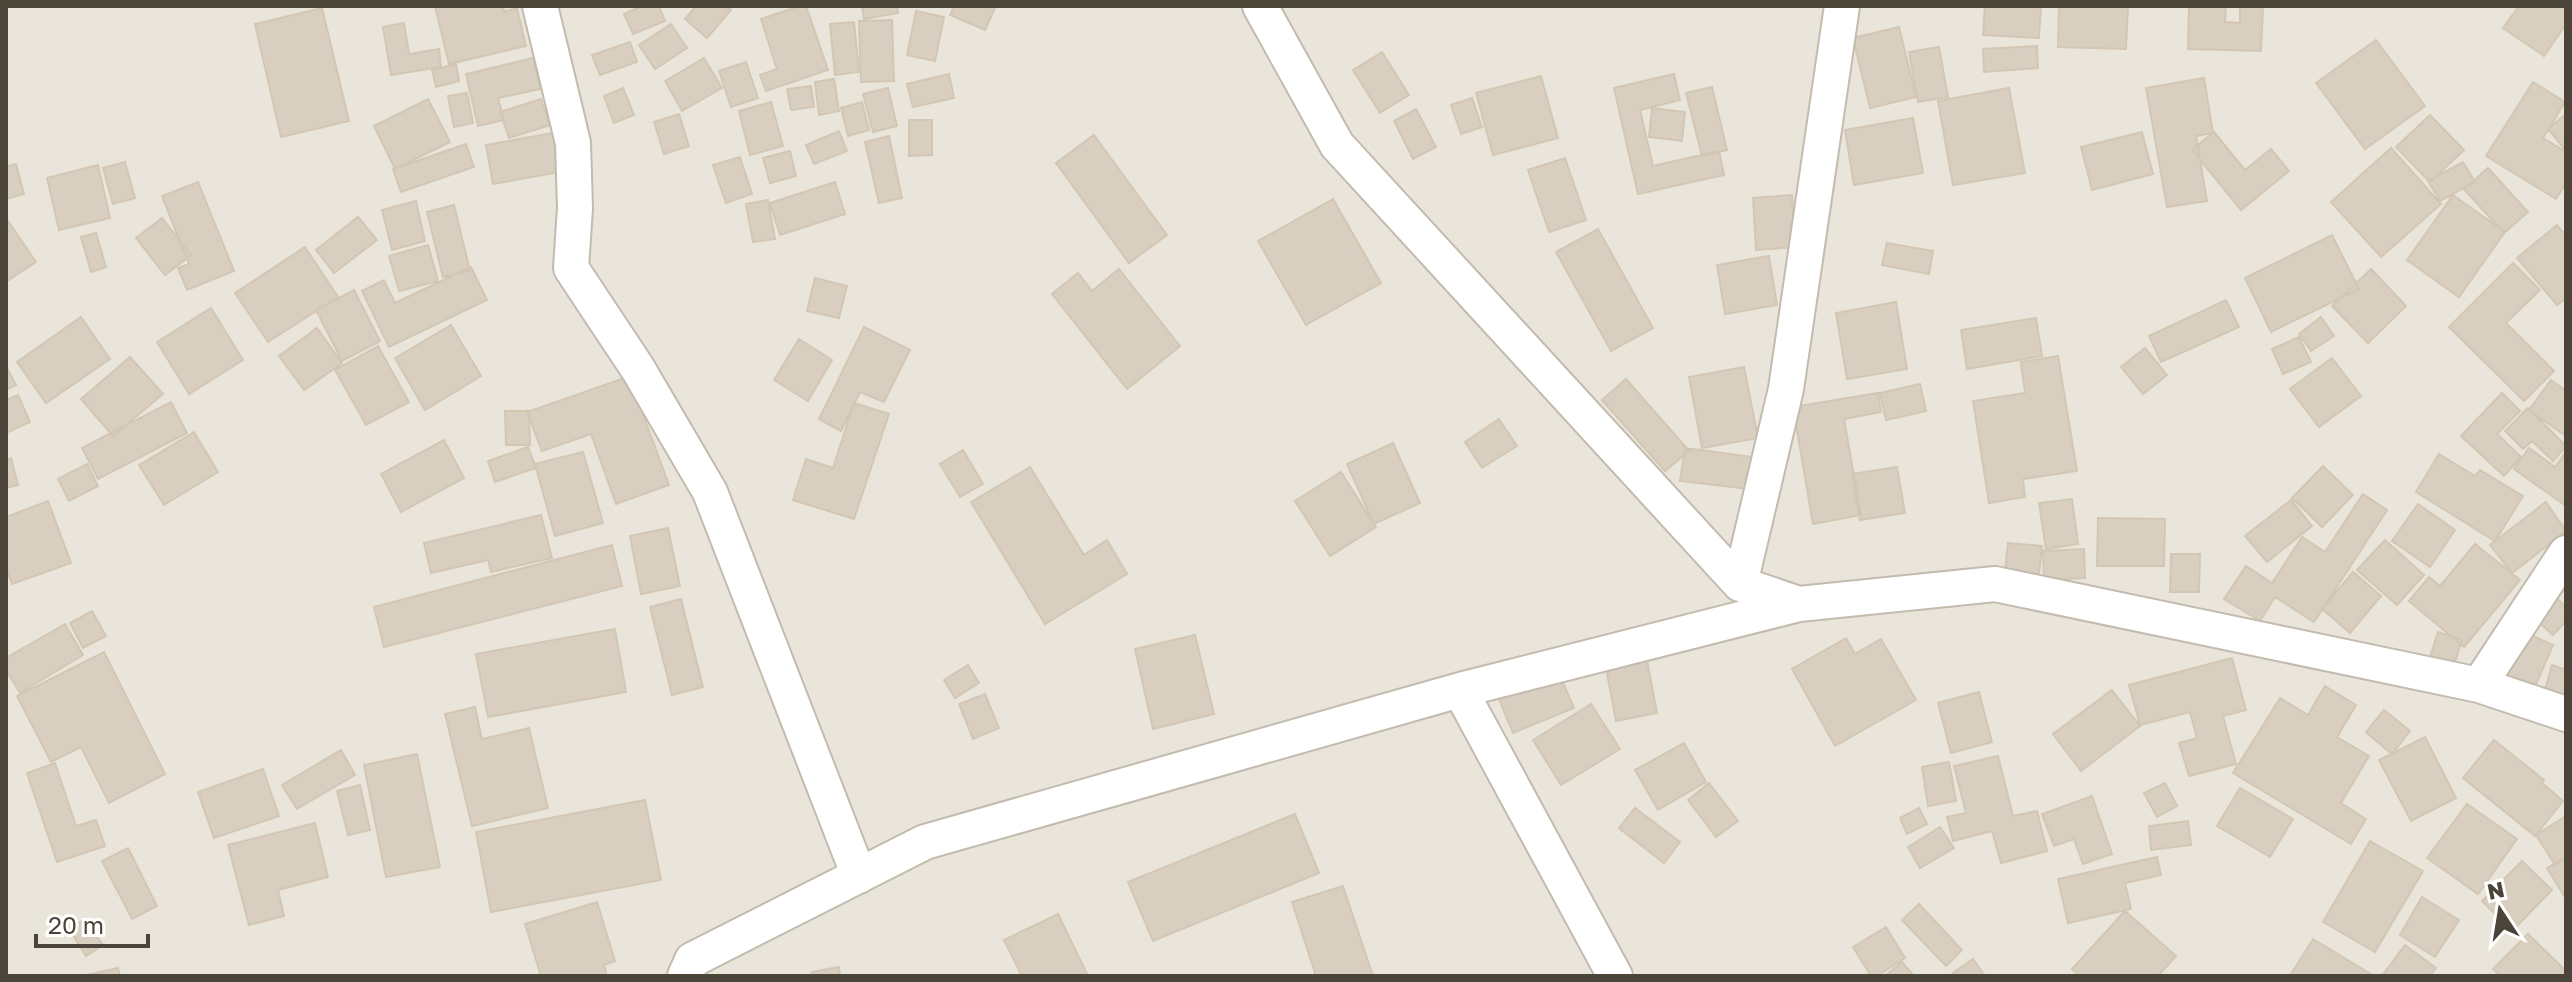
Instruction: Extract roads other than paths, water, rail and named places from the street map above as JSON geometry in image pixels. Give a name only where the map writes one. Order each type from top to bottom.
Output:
[{"type":"street","points":[[540,6],[573,143],[575,208],[571,268],[638,369],[710,492],[859,876]]},
{"type":"street","points":[[1260,6],[1337,145],[1740,584],[1799,604]]},
{"type":"street","points":[[1740,584],[1786,389],[1842,6]]},
{"type":"street","points":[[2479,685],[2566,553]]},
{"type":"street","points":[[685,976],[692,960],[925,842],[1460,690],[1799,604],[1995,584],[2479,685],[2566,714]]},
{"type":"street","points":[[1460,690],[1615,976]]}]
